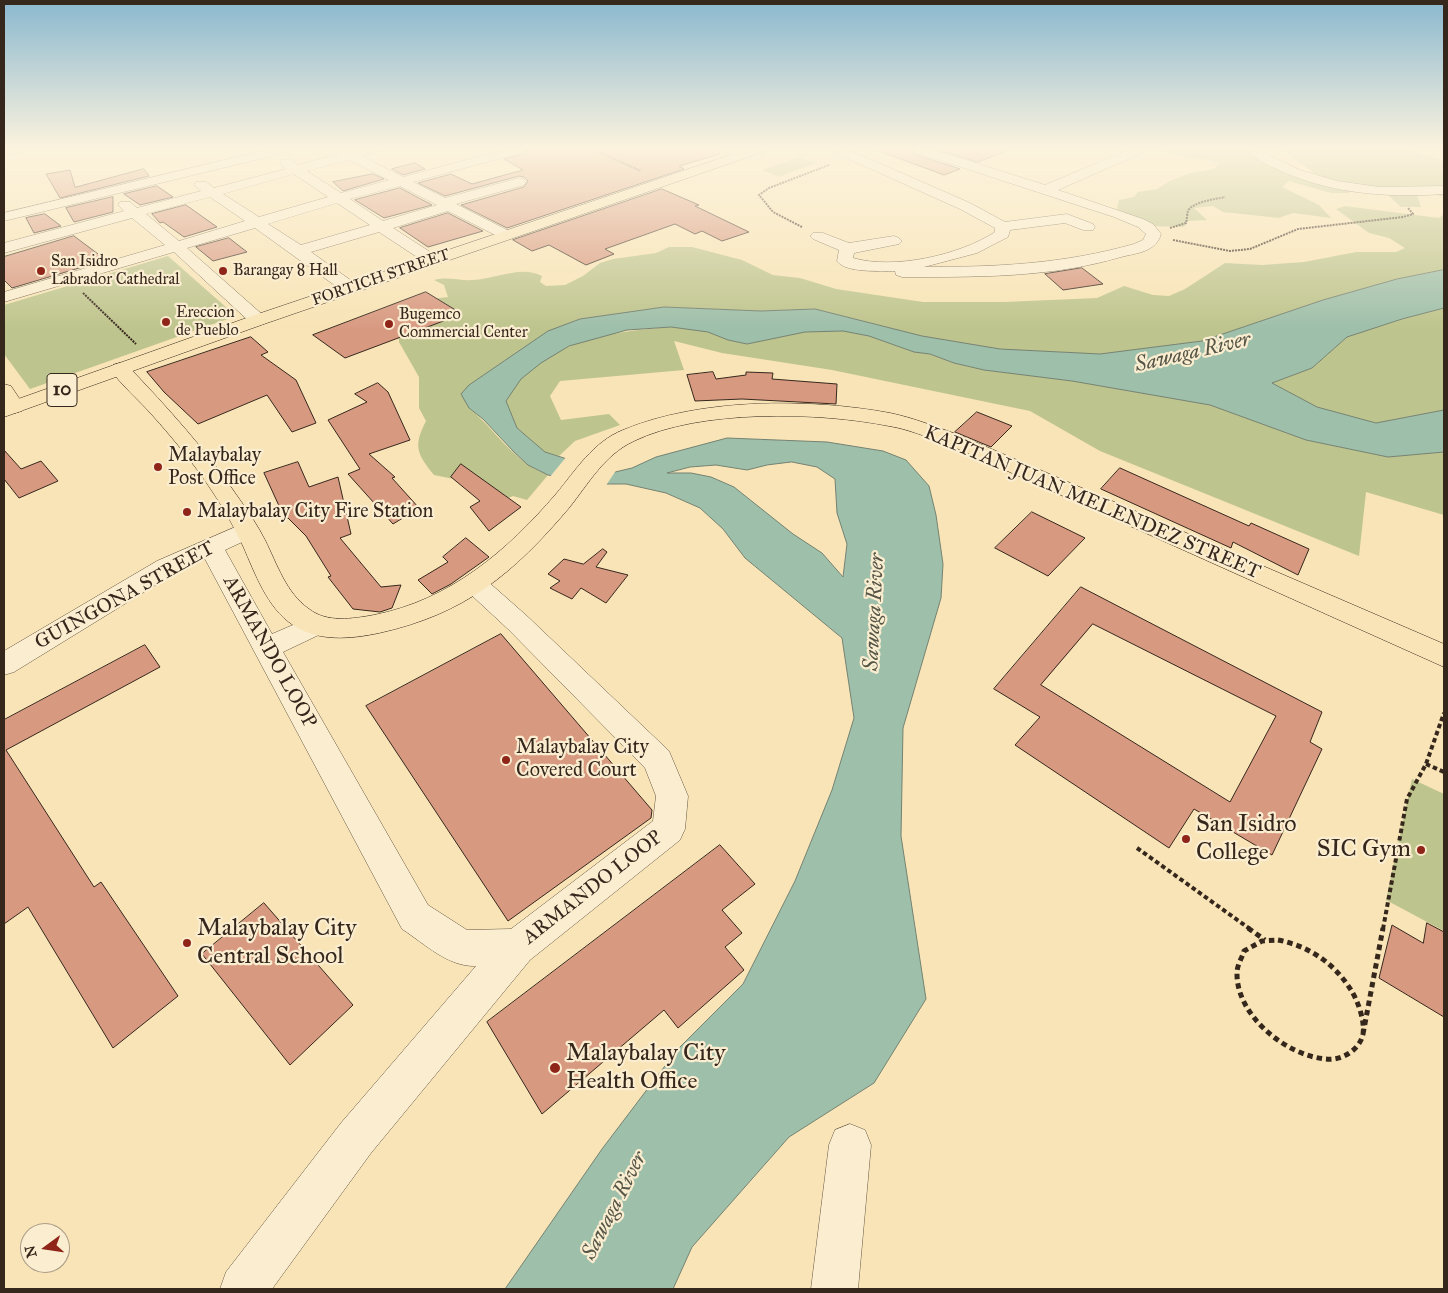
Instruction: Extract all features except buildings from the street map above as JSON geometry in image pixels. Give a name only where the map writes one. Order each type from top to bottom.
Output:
[{"type":"main road","name":"FORTICH STREET","points":[[9,409],[258,320],[581,209]]},
{"type":"main road","name":"KAPITAN JUAN MELENDEZ STREET","points":[[120,369],[186,440],[218,483],[247,530],[281,598],[300,618],[316,625],[349,629],[383,623],[418,614],[448,601],[476,585],[536,532],[598,454],[628,436],[671,421],[766,412],[799,411],[833,412],[890,420],[952,439],[1444,656]]},
{"type":"main road","points":[[4,390],[9,409]]},
{"type":"street","points":[[4,217],[35,209]]},
{"type":"street","points":[[131,209],[176,246],[258,320]]},
{"type":"street","points":[[4,248],[148,209]]},
{"type":"street","points":[[237,209],[350,288]]},
{"type":"street","points":[[5,294],[67,278],[302,209]]},
{"type":"street","points":[[356,209],[432,260]]},
{"type":"street","points":[[299,251],[382,227],[434,209]]},
{"type":"street","points":[[456,209],[506,235]]},
{"type":"street","points":[[847,248],[845,261],[854,265],[889,268],[977,249],[995,241],[1003,234],[1002,228],[997,222],[972,209]]},
{"type":"street","points":[[902,272],[964,272],[1060,266],[1102,259],[1142,246],[1151,241],[1152,233],[1119,214],[1105,209]]},
{"type":"street","points":[[1002,228],[1067,218],[1088,227]]},
{"type":"street","points":[[818,236],[847,248],[894,241]]},
{"type":"street","name":"GUINGONA STREET","points":[[4,664],[166,567],[247,530]]},
{"type":"street","name":"ARMANDO LOOP","points":[[210,546],[415,917],[463,948],[517,947],[668,830],[672,796],[658,760],[518,623],[476,585]]},
{"type":"street","points":[[267,648],[316,625]]},
{"type":"street","points":[[243,1289],[356,1138],[517,947]]},
{"type":"street","points":[[834,1289],[850,1145]]},
{"type":"path","points":[[771,209],[818,236]]},
{"type":"path","points":[[1152,233],[1186,223],[1190,209]]},
{"type":"path","points":[[1152,233],[1230,251],[1250,249],[1298,228],[1403,217],[1413,214],[1409,209]]},
{"type":"path","points":[[67,278],[150,358]]},
{"type":"path","points":[[1266,940],[1244,951],[1236,972],[1242,996],[1252,1015],[1264,1030],[1285,1046],[1316,1059],[1338,1059],[1354,1050],[1362,1034],[1408,799],[1426,764],[1444,713]]},
{"type":"path","points":[[1426,764],[1444,772]]},
{"type":"path","points":[[1137,848],[1266,940],[1291,943],[1312,952],[1338,973],[1353,993],[1359,1008],[1362,1016],[1362,1034]]},
{"type":"green space","points":[[1118,209],[1195,209],[1207,220],[1188,221],[1184,227],[1149,226]]},
{"type":"green space","points":[[1219,209],[1323,209],[1331,218],[1293,213],[1279,218],[1223,212]]},
{"type":"green space","points":[[1336,209],[1371,209],[1439,218],[1444,214],[1444,270],[1397,279],[1323,300],[1202,341],[1100,354],[1000,349],[922,336],[815,309],[761,311],[664,307],[548,331],[469,385],[469,408],[520,458],[548,475],[527,500],[513,496],[499,502],[459,480],[434,475],[424,461],[418,444],[426,421],[419,408],[419,377],[399,342],[399,333],[431,299],[448,297],[444,285],[434,280],[444,278],[473,280],[526,272],[542,276],[540,282],[546,286],[565,285],[583,276],[600,263],[613,259],[656,253],[669,247],[692,247],[742,260],[773,275],[800,278],[836,289],[923,302],[1004,302],[1097,298],[1124,286],[1153,295],[1169,296],[1185,289],[1225,263],[1262,265],[1304,262],[1356,252],[1396,252],[1405,248],[1389,238],[1369,233]]},
{"type":"green space","points":[[168,256],[236,316],[30,389],[4,354],[4,305]]},
{"type":"green space","points":[[1444,308],[1444,410],[1376,423],[1317,407],[1272,383],[1312,368],[1347,337]]},
{"type":"green space","points":[[671,327],[708,332],[728,340],[747,344],[805,332],[843,331],[869,336],[914,352],[930,354],[954,363],[984,370],[1072,381],[1210,405],[1306,440],[1388,457],[1444,452],[1444,515],[1366,492],[1359,556],[1100,451],[1030,411],[832,370],[722,353],[674,341],[684,370],[560,381],[550,396],[561,420],[609,414],[620,425],[575,441],[559,456],[544,452],[517,428],[506,401],[519,381],[536,365],[553,354],[591,339],[631,331]]},
{"type":"green space","name":"SIC Gym","points":[[1412,779],[1444,794],[1444,931],[1386,900]]},
{"type":"water","name":"Sawaga River","points":[[1444,270],[1444,308],[1347,337],[1312,368],[1272,383],[1317,407],[1376,423],[1444,410],[1444,452],[1388,457],[1306,440],[1210,405],[1072,381],[984,370],[954,363],[930,354],[914,352],[869,336],[843,331],[805,332],[747,344],[728,340],[708,332],[671,327],[627,330],[569,346],[541,363],[521,379],[506,401],[517,428],[545,452],[611,473],[632,468],[656,457],[727,438],[827,442],[883,451],[906,460],[929,486],[936,515],[943,564],[941,598],[903,728],[901,836],[926,999],[874,1083],[789,1137],[692,1247],[673,1289],[505,1289],[602,1149],[677,1050],[743,984],[795,881],[832,790],[854,718],[842,638],[745,558],[723,529],[700,508],[666,493],[626,484],[598,484],[548,475],[528,465],[483,419],[469,408],[461,394],[469,385],[548,331],[580,319],[664,307],[761,311],[815,309],[922,336],[1000,349],[1100,354],[1202,341],[1323,300],[1397,279]],"holes":[[[792,462],[817,467],[835,479],[837,513],[847,544],[843,577],[822,553],[793,534],[734,487],[711,477],[691,473],[667,473],[690,467],[716,465],[747,470]]]},
{"type":"pier","points":[[567,456],[611,470],[617,469],[605,487],[549,478]]},
{"type":"place","name":"San Isidro Labrador Cathedral","points":[[41,271]]},
{"type":"place","name":"Barangay 8 Hall","points":[[223,271]]},
{"type":"place","name":"Ereccion de Pueblo","points":[[166,322]]},
{"type":"place","name":"Bugemco Commercial Center","points":[[389,324]]},
{"type":"place","name":"Malaybalay Post Office","points":[[158,467]]},
{"type":"place","name":"Malaybalay City Fire Station","points":[[187,512]]},
{"type":"place","name":"Malaybalay City Covered Court","points":[[506,760]]},
{"type":"place","name":"San Isidro College","points":[[1186,839]]},
{"type":"place","name":"SIC Gym","points":[[1421,850]]},
{"type":"place","name":"Malaybalay City Central School","points":[[187,943]]},
{"type":"place","name":"Malaybalay City Health Office","points":[[555,1068]]}]
